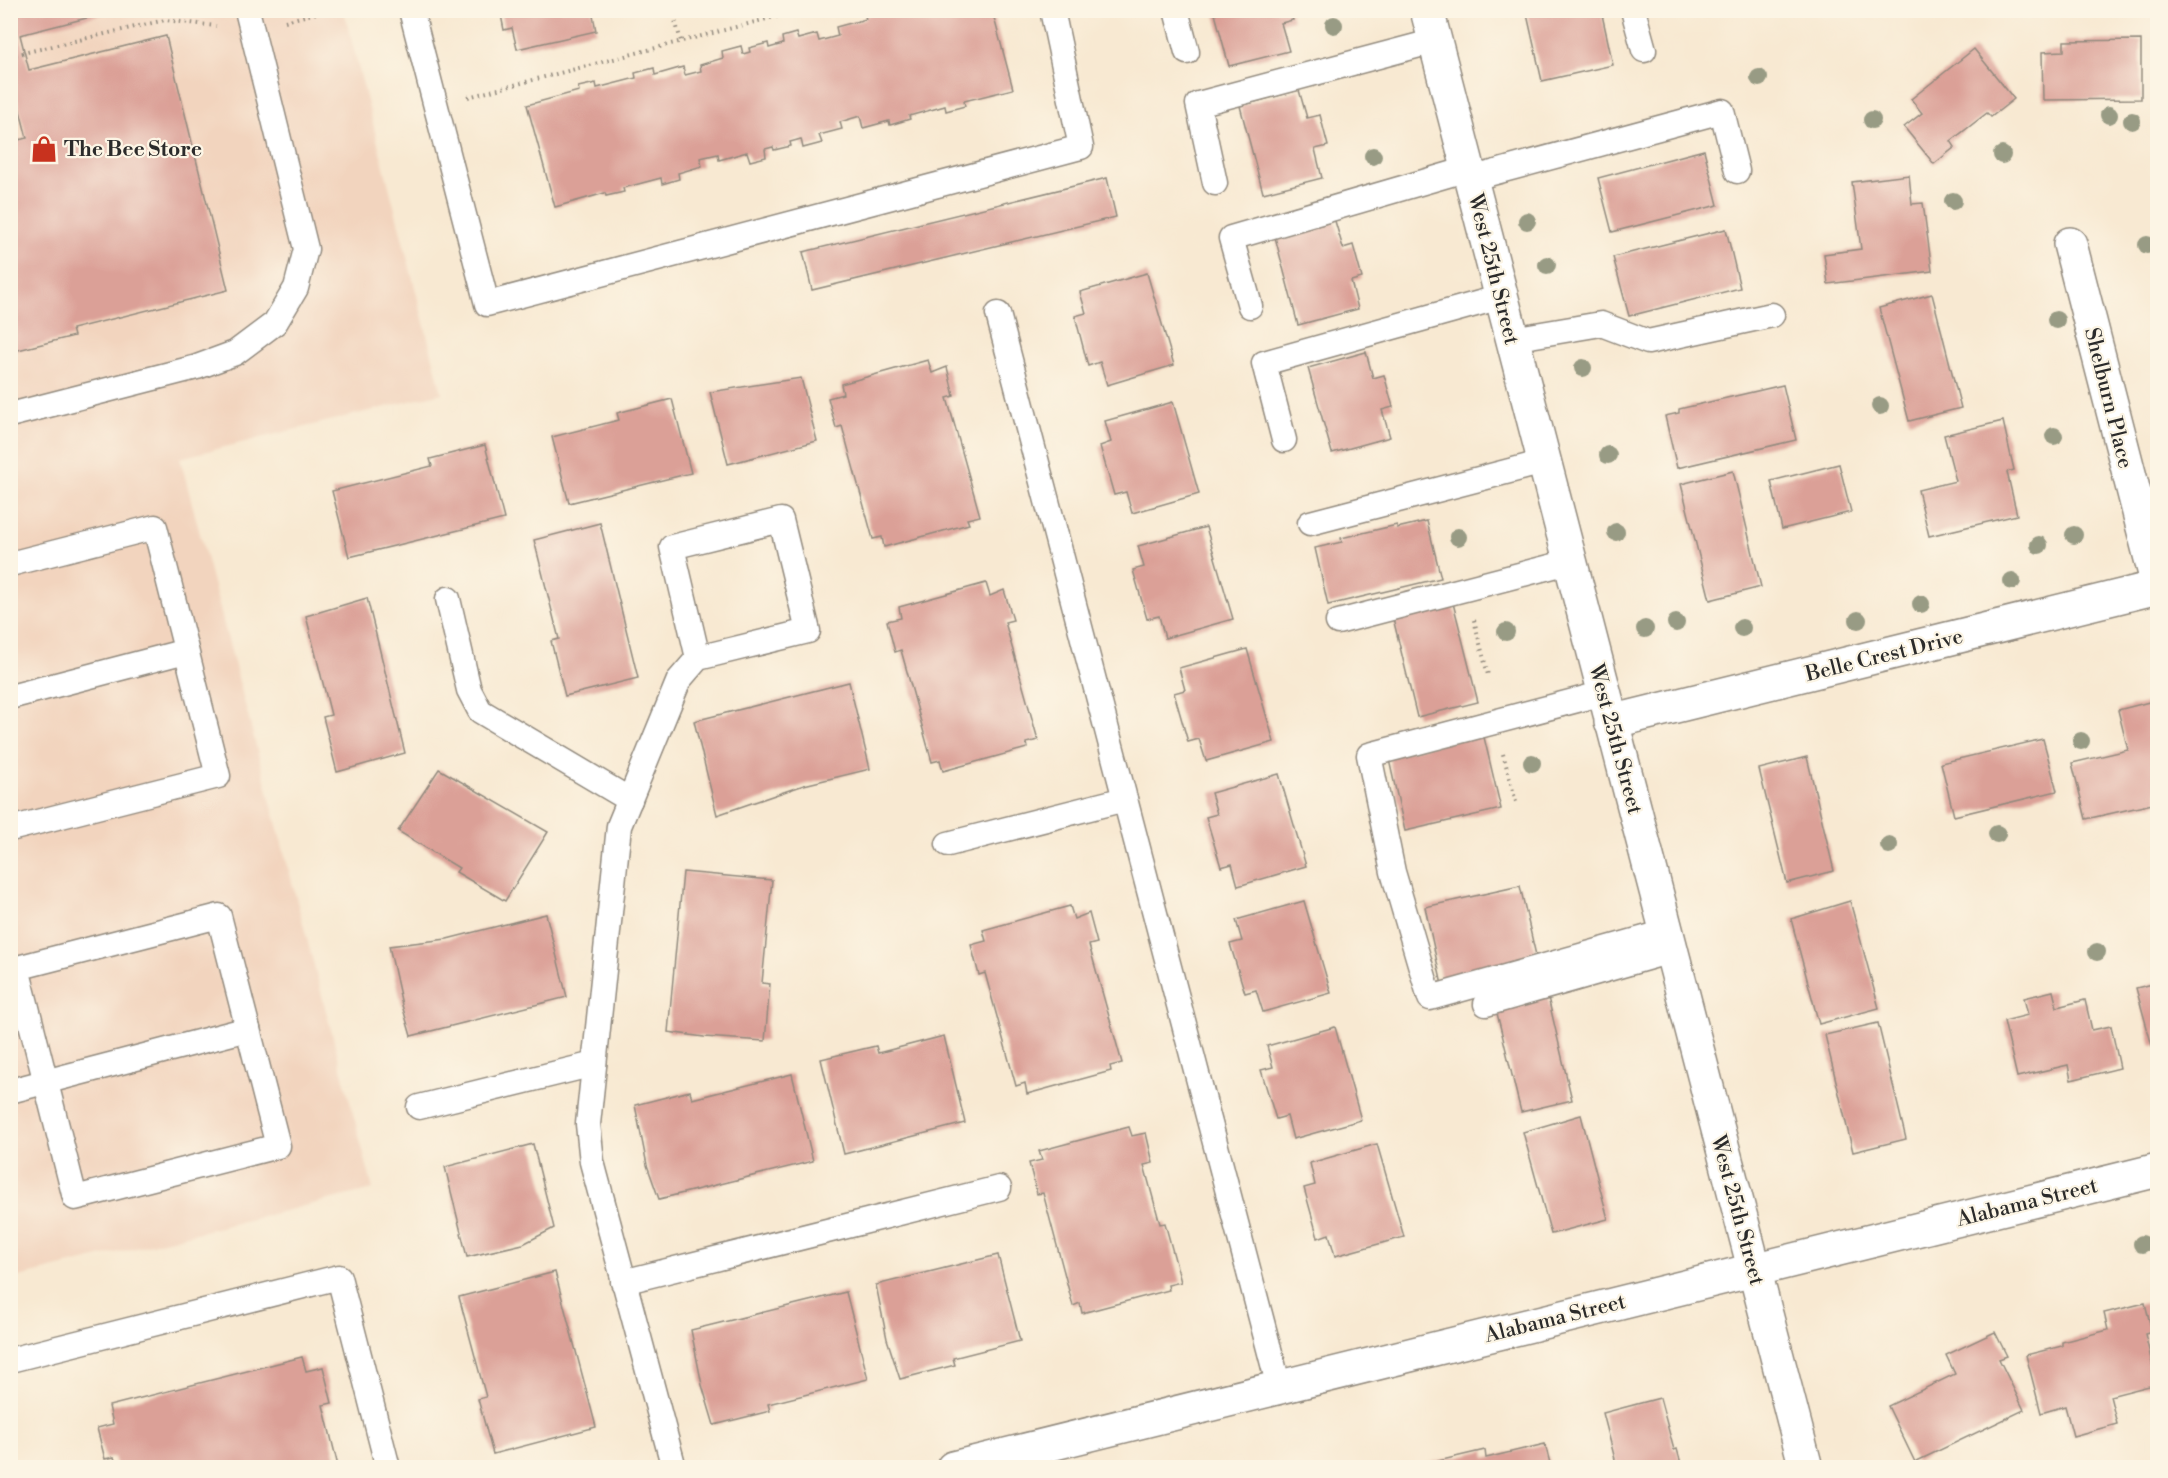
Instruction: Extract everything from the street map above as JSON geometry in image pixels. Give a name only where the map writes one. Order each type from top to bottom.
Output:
[{"type":"street","name":"West 25th Street","points":[[1431,26],[1806,1467]]},
{"type":"street","name":"Shelburn Place","points":[[2070,244],[2157,586]]},
{"type":"street","name":"Belle Crest Drive","points":[[1607,708],[2157,586]]},
{"type":"street","name":"Alabama Street","points":[[953,1467],[2157,1170]]},
{"type":"lane","points":[[411,10],[487,304],[1081,147],[1052,10]]},
{"type":"lane","points":[[1176,10],[1187,52]]},
{"type":"lane","points":[[1633,10],[1644,50]]},
{"type":"lane","points":[[10,415],[197,367],[235,353],[275,323],[296,288],[306,249],[250,20]]},
{"type":"lane","points":[[1215,183],[1198,104],[1431,26]]},
{"type":"lane","points":[[1250,306],[1231,238],[1469,174],[1722,111],[1737,171]]},
{"type":"lane","points":[[1284,440],[1264,363],[1501,297]]},
{"type":"lane","points":[[998,314],[1280,1387]]},
{"type":"lane","points":[[1512,339],[1601,324],[1648,342],[1772,315]]},
{"type":"lane","points":[[1310,523],[1544,462]]},
{"type":"lane","points":[[674,1467],[592,1162],[588,1124],[619,826],[679,680],[699,658],[808,632],[781,520],[672,547],[699,658]]},
{"type":"lane","points":[[10,564],[155,527],[218,776],[10,829]]},
{"type":"lane","points":[[1338,622],[1569,562]]},
{"type":"lane","points":[[448,599],[469,690],[480,711],[630,800]]},
{"type":"lane","points":[[10,697],[186,651]]},
{"type":"lane","points":[[1607,708],[1369,755],[1393,872],[1430,998],[1597,950],[1668,942]]},
{"type":"lane","points":[[948,844],[1125,799]]},
{"type":"lane","points":[[219,916],[248,1029],[278,1146],[75,1198],[17,968],[219,916]]},
{"type":"lane","points":[[1486,1004],[1668,942]]},
{"type":"lane","points":[[10,1091],[248,1029]]},
{"type":"lane","points":[[419,1107],[594,1064]]},
{"type":"lane","points":[[623,1282],[999,1188]]},
{"type":"lane","points":[[10,1360],[339,1276],[388,1467]]},
{"type":"path","points":[[10,56],[165,20],[250,20],[328,10]]},
{"type":"path","points":[[672,10],[681,41]]},
{"type":"path","points":[[436,105],[801,10]]},
{"type":"path","points":[[1474,618],[1488,675]]},
{"type":"path","points":[[1502,747],[1516,802]]},
{"type":"shaded area","points":[[10,11],[344,11],[442,393],[180,458],[373,1189],[11,1279]]},
{"type":"building","points":[[10,10],[118,10],[20,35],[29,70],[166,36],[228,290],[72,329],[74,336],[10,352],[10,142],[27,138],[10,72]]},
{"type":"building","points":[[500,10],[592,10],[596,31],[517,49],[512,28],[504,30]]},
{"type":"building","points":[[883,10],[884,14],[896,10],[992,10],[1013,89],[964,101],[965,106],[946,111],[945,106],[909,116],[910,119],[890,125],[889,121],[863,128],[860,116],[840,122],[842,129],[819,135],[822,143],[803,148],[801,139],[790,142],[791,146],[774,150],[773,147],[765,149],[766,157],[750,161],[747,152],[719,160],[718,154],[700,158],[702,166],[678,173],[679,179],[662,184],[661,178],[623,188],[624,192],[606,196],[605,193],[555,207],[527,105],[579,91],[578,87],[596,83],[597,88],[636,78],[635,73],[654,68],[655,75],[683,67],[685,75],[701,71],[700,65],[723,58],[722,51],[741,46],[743,54],[750,52],[749,48],[768,43],[769,48],[783,44],[782,37],[796,33],[798,39],[817,34],[819,41],[838,36],[836,27],[866,19],[865,16]]},
{"type":"building","points":[[1214,10],[1290,10],[1293,20],[1281,23],[1289,51],[1229,66]]},
{"type":"building","points":[[1526,10],[1601,10],[1613,65],[1542,81]]},
{"type":"building","points":[[1702,10],[1723,10],[1723,11],[1705,17]]},
{"type":"building","points":[[2141,40],[2141,99],[2043,100],[2042,52],[2064,51],[2064,41]]},
{"type":"building","points":[[1974,49],[2014,99],[1991,117],[1987,113],[1951,141],[1955,147],[1934,164],[1904,127],[1922,113],[1911,99]]},
{"type":"building","points":[[1299,90],[1307,118],[1320,115],[1328,146],[1315,149],[1322,178],[1263,193],[1240,106]]},
{"type":"building","points":[[1704,150],[1718,205],[1612,232],[1598,178]]},
{"type":"building","points":[[1909,175],[1912,204],[1923,203],[1932,271],[1828,284],[1824,254],[1861,249],[1852,182]]},
{"type":"building","points":[[1107,178],[1116,217],[812,290],[803,252]]},
{"type":"building","points":[[1335,221],[1343,248],[1353,245],[1362,278],[1351,281],[1358,309],[1298,325],[1275,237]]},
{"type":"building","points":[[1726,229],[1740,288],[1629,316],[1613,257]]},
{"type":"building","points":[[1147,273],[1174,365],[1107,385],[1100,362],[1088,366],[1075,316],[1086,313],[1080,292]]},
{"type":"building","points":[[1932,294],[1961,408],[1909,421],[1879,308]]},
{"type":"building","points":[[1366,352],[1373,378],[1384,375],[1393,407],[1382,410],[1390,437],[1332,453],[1308,368]]},
{"type":"building","points":[[928,360],[932,373],[947,367],[954,396],[947,398],[980,516],[967,519],[969,524],[884,547],[882,537],[873,539],[842,426],[836,428],[828,398],[843,394],[841,384]]},
{"type":"building","points":[[801,378],[817,441],[728,464],[710,392]]},
{"type":"building","points":[[1783,385],[1796,440],[1677,468],[1665,416],[1679,413],[1679,409]]},
{"type":"building","points":[[672,399],[691,473],[569,503],[552,437],[619,420],[617,413]]},
{"type":"building","points":[[1173,402],[1199,494],[1132,513],[1126,492],[1114,495],[1100,446],[1111,442],[1105,421]]},
{"type":"building","points":[[2003,421],[2014,470],[2007,472],[2017,515],[1929,536],[1918,490],[1956,481],[1944,435]]},
{"type":"building","points":[[485,445],[504,519],[349,557],[332,491],[432,466],[430,459]]},
{"type":"building","points":[[1839,464],[1851,512],[1782,529],[1771,481]]},
{"type":"building","points":[[1733,471],[1761,587],[1710,600],[1681,484]]},
{"type":"building","points":[[1427,521],[1441,578],[1328,605],[1315,548],[1342,542],[1341,538],[1397,525],[1397,528]]},
{"type":"building","points":[[600,523],[638,678],[565,696],[551,641],[559,639],[534,540]]},
{"type":"building","points":[[1206,527],[1233,619],[1165,638],[1159,616],[1147,619],[1133,570],[1144,567],[1138,546]]},
{"type":"building","points":[[986,583],[990,596],[1004,590],[1013,620],[1005,622],[1038,740],[1026,743],[1027,748],[943,771],[940,760],[932,762],[901,650],[895,652],[887,621],[901,618],[899,607]]},
{"type":"building","points":[[367,598],[405,753],[337,772],[323,717],[331,715],[306,616]]},
{"type":"building","points":[[1452,599],[1478,702],[1417,717],[1392,614]]},
{"type":"building","points":[[1247,649],[1274,742],[1206,761],[1199,739],[1188,742],[1174,693],[1185,690],[1179,668]]},
{"type":"building","points":[[849,682],[870,769],[804,785],[717,815],[694,721]]},
{"type":"building","points":[[2157,700],[2157,803],[2086,819],[2072,763],[2128,750],[2118,710]]},
{"type":"building","points":[[1483,733],[1501,809],[1405,831],[1388,755]]},
{"type":"building","points":[[2043,739],[2057,791],[1954,816],[1941,763]]},
{"type":"building","points":[[1807,757],[1834,871],[1787,883],[1759,769]]},
{"type":"building","points":[[439,769],[548,832],[505,901],[456,872],[459,868],[398,831]]},
{"type":"building","points":[[1279,774],[1306,866],[1238,886],[1232,864],[1221,867],[1206,817],[1217,814],[1211,793]]},
{"type":"building","points":[[683,872],[772,880],[762,983],[770,984],[765,1041],[668,1032]]},
{"type":"building","points":[[1520,886],[1538,964],[1442,985],[1425,907]]},
{"type":"building","points":[[1304,901],[1331,993],[1263,1012],[1256,990],[1245,993],[1230,944],[1242,941],[1236,920]]},
{"type":"building","points":[[1850,901],[1879,1008],[1819,1024],[1791,919]]},
{"type":"building","points":[[1070,906],[1074,919],[1089,913],[1097,943],[1089,945],[1122,1063],[1110,1066],[1111,1071],[1027,1094],[1025,1083],[1016,1086],[985,973],[979,975],[971,945],[986,941],[983,930]]},
{"type":"building","points":[[546,914],[567,997],[411,1036],[389,946],[447,939]]},
{"type":"building","points":[[2157,983],[2157,1045],[2152,1046],[2136,988]]},
{"type":"building","points":[[2053,991],[2057,1007],[2085,1000],[2092,1030],[2111,1026],[2120,1068],[2071,1080],[2068,1065],[2017,1077],[2004,1021],[2028,1015],[2024,998]]},
{"type":"building","points":[[1547,993],[1572,1100],[1521,1112],[1495,1005]]},
{"type":"building","points":[[1878,1023],[1906,1139],[1853,1152],[1825,1035]]},
{"type":"building","points":[[1335,1027],[1361,1120],[1293,1139],[1287,1116],[1276,1119],[1261,1070],[1273,1067],[1267,1046]]},
{"type":"building","points":[[944,1036],[965,1123],[844,1154],[821,1059],[876,1046],[878,1053]]},
{"type":"building","points":[[792,1074],[813,1161],[659,1199],[647,1165],[635,1105],[690,1091],[692,1099]]},
{"type":"building","points":[[1581,1115],[1608,1219],[1551,1234],[1523,1132]]},
{"type":"building","points":[[1129,1127],[1132,1136],[1146,1133],[1153,1163],[1144,1165],[1160,1224],[1165,1223],[1181,1282],[1168,1285],[1169,1290],[1082,1313],[1080,1303],[1073,1306],[1043,1193],[1037,1194],[1029,1163],[1042,1160],[1039,1151]]},
{"type":"building","points":[[533,1144],[554,1228],[523,1244],[467,1257],[445,1167]]},
{"type":"building","points":[[1377,1144],[1404,1237],[1335,1256],[1329,1234],[1318,1238],[1304,1188],[1315,1185],[1310,1163]]},
{"type":"building","points":[[998,1255],[1020,1341],[953,1358],[955,1365],[900,1379],[887,1339],[876,1285]]},
{"type":"building","points":[[555,1272],[596,1427],[493,1454],[478,1399],[486,1397],[459,1297]]},
{"type":"building","points":[[846,1292],[868,1379],[768,1404],[770,1411],[714,1425],[702,1385],[691,1330]]},
{"type":"building","points":[[2145,1303],[2152,1332],[2145,1334],[2157,1384],[2110,1396],[2117,1424],[2073,1436],[2065,1406],[2041,1413],[2026,1355],[2062,1346],[2062,1342],[2108,1330],[2104,1313]]},
{"type":"building","points":[[1995,1332],[2007,1356],[1999,1359],[2024,1410],[1915,1462],[1888,1406],[1955,1374],[1946,1355]]},
{"type":"building","points":[[302,1357],[306,1371],[323,1367],[332,1403],[323,1405],[338,1466],[117,1467],[114,1457],[105,1459],[97,1428],[113,1424],[109,1406]]},
{"type":"building","points":[[1660,1398],[1674,1450],[1677,1449],[1682,1467],[1617,1467],[1603,1413]]},
{"type":"building","points":[[1545,1444],[1551,1467],[1425,1467],[1425,1464],[1485,1450],[1486,1458]]},
{"type":"place","name":"The Bee Store","points":[[44,149]]}]
